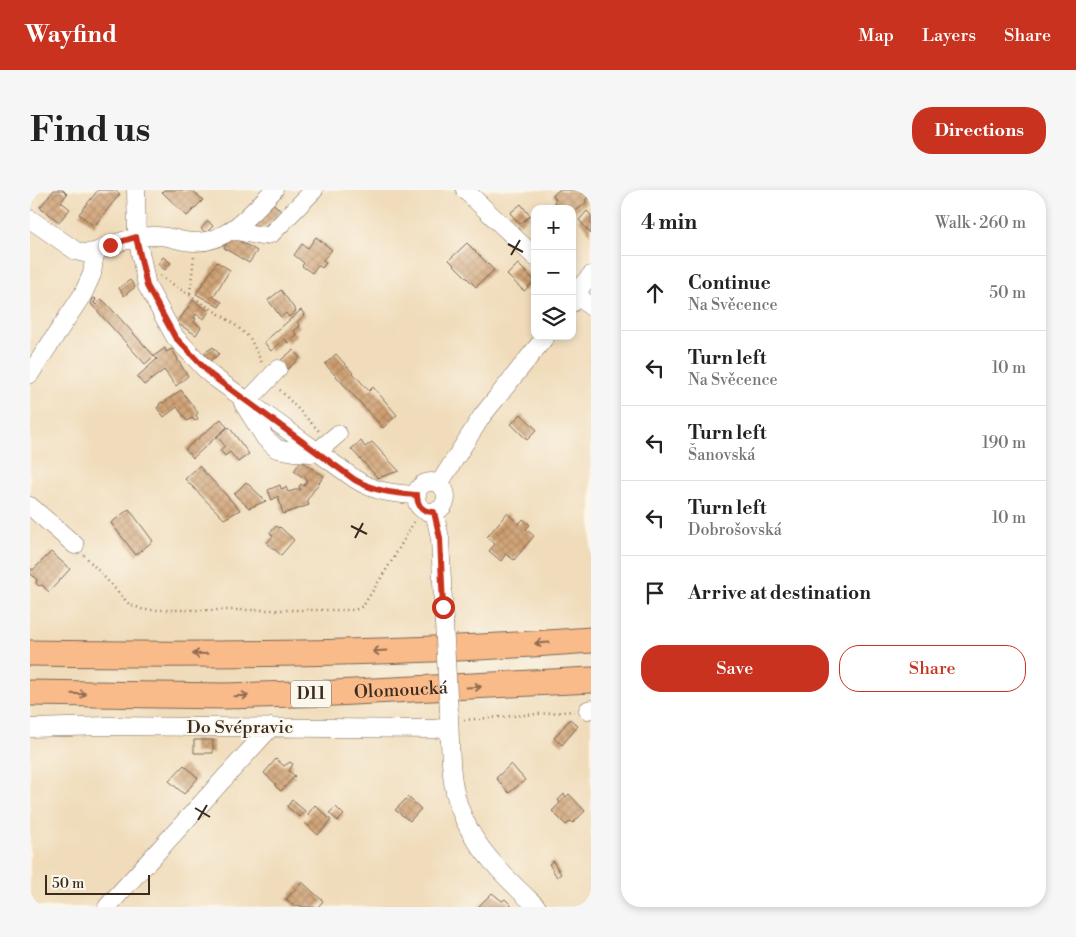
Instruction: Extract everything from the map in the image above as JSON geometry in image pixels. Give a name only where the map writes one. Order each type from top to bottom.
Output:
[{"type":"highway","points":[[30,653],[144,655],[331,653],[591,640]]},
{"type":"highway","name":"Olomoucká","points":[[30,693],[224,696],[344,693],[591,680]]},
{"type":"street","points":[[136,190],[136,237],[147,286],[175,337],[211,375],[243,399],[265,438],[277,449],[294,452],[311,453],[328,442],[364,485],[386,493],[417,495]]},
{"type":"street","points":[[30,219],[76,251],[84,253],[95,252],[136,237],[159,236],[196,242],[210,240],[232,230],[249,216],[274,190]]},
{"type":"street","points":[[232,230],[261,236],[270,234],[314,190]]},
{"type":"street","points":[[465,190],[531,253]]},
{"type":"street","points":[[30,374],[83,294],[92,274],[95,252]]},
{"type":"street","points":[[575,295],[591,275]]},
{"type":"street","points":[[576,297],[591,307]]},
{"type":"street","points":[[439,484],[482,416],[543,340]]},
{"type":"street","points":[[243,399],[274,374]]},
{"type":"street","points":[[426,483],[439,484],[446,492],[446,499],[441,508],[434,512],[422,509],[417,501],[419,489],[426,483]]},
{"type":"street","points":[[30,506],[75,546]]},
{"type":"street","points":[[434,512],[440,538],[452,775],[462,816],[489,859],[536,907]]},
{"type":"street","name":"Do Svépravic","points":[[30,728],[108,726],[434,729],[449,719]]},
{"type":"street","points":[[107,907],[270,727]]},
{"type":"path","points":[[190,294],[196,242]]},
{"type":"path","points":[[141,262],[156,274],[233,323],[250,338],[274,374],[328,442]]},
{"type":"path","points":[[75,546],[129,604],[144,610],[355,610],[363,606],[393,559],[414,520]]},
{"type":"path","points":[[449,719],[465,720],[590,709]]},
{"type":"building","points":[[54,190],[63,190],[67,194],[61,202],[70,209],[59,222],[40,207]]},
{"type":"building","points":[[98,190],[115,190],[120,194],[94,226],[79,214]]},
{"type":"building","points":[[164,190],[192,190],[203,200],[187,216],[162,192]]},
{"type":"building","points":[[559,190],[591,190],[591,195],[585,200],[587,202],[576,211],[576,205],[556,205],[553,195]]},
{"type":"building","points":[[272,202],[281,211],[260,231],[250,221]]},
{"type":"building","points":[[521,204],[530,216],[520,224],[510,213]]},
{"type":"building","points":[[587,211],[591,215],[591,234],[579,220]]},
{"type":"building","points":[[208,221],[213,226],[206,233],[201,229]]},
{"type":"building","points":[[231,236],[257,251],[249,263],[224,248]]},
{"type":"building","points":[[316,237],[332,250],[323,260],[326,263],[322,268],[318,265],[312,273],[302,266],[304,263],[294,255],[302,244],[308,248]]},
{"type":"building","points":[[467,243],[494,270],[476,287],[449,260]]},
{"type":"building","points":[[163,257],[171,263],[165,270],[158,264]]},
{"type":"building","points":[[217,262],[230,270],[213,297],[222,302],[219,307],[196,294]]},
{"type":"building","points":[[518,264],[531,277],[531,285],[524,291],[507,275]]},
{"type":"building","points":[[130,280],[135,287],[124,296],[119,288]]},
{"type":"building","points":[[281,290],[296,311],[289,317],[286,313],[281,317],[268,300]]},
{"type":"building","points":[[93,298],[96,299],[94,303],[96,305],[101,299],[106,303],[154,356],[145,364],[91,304]]},
{"type":"building","points":[[193,300],[209,311],[204,319],[196,314],[194,322],[201,327],[196,335],[177,323]]},
{"type":"building","points":[[301,310],[305,315],[297,322],[300,326],[294,331],[297,335],[288,343],[285,339],[271,351],[264,342]]},
{"type":"building","points":[[213,347],[219,354],[210,361],[204,353]]},
{"type":"building","points":[[165,348],[166,352],[172,349],[188,376],[176,386],[164,370],[144,385],[137,377],[157,359],[154,356]]},
{"type":"building","points":[[293,350],[300,358],[283,373],[275,365]]},
{"type":"building","points":[[336,354],[369,391],[373,387],[397,415],[383,428],[325,364]]},
{"type":"building","points":[[181,390],[198,413],[196,415],[198,419],[195,421],[192,418],[187,421],[177,407],[164,417],[157,408],[159,404]]},
{"type":"building","points":[[521,414],[537,430],[527,440],[511,424]]},
{"type":"building","points":[[221,419],[227,427],[193,458],[185,449]]},
{"type":"building","points":[[229,427],[249,454],[238,462],[230,452],[225,456],[220,450],[225,446],[217,436]]},
{"type":"building","points":[[361,441],[365,447],[372,442],[399,471],[378,478],[351,449]]},
{"type":"building","points":[[301,461],[324,476],[307,500],[309,505],[283,514],[278,496],[272,500],[268,490],[280,485],[281,489],[286,487],[288,492],[301,490],[299,487],[301,484],[304,486],[307,480],[294,471]]},
{"type":"building","points":[[199,466],[240,510],[224,519],[185,479]]},
{"type":"building","points":[[246,482],[266,501],[249,508],[234,494]]},
{"type":"building","points":[[129,509],[153,541],[136,555],[111,523]]},
{"type":"building","points":[[507,513],[519,524],[523,519],[530,525],[526,529],[534,536],[514,560],[506,554],[501,561],[489,551],[495,544],[487,537]]},
{"type":"building","points":[[276,526],[280,527],[294,540],[281,555],[267,543],[273,536],[270,533]]},
{"type":"building","points":[[51,552],[70,569],[49,592],[42,585],[39,586],[36,583],[37,580],[30,573],[30,568],[33,570]]},
{"type":"building","points":[[570,719],[578,726],[562,745],[554,738]]},
{"type":"building","points":[[194,740],[213,740],[213,753],[194,753]]},
{"type":"building","points":[[276,759],[284,766],[290,762],[293,764],[289,771],[295,776],[281,791],[264,773]]},
{"type":"building","points":[[511,764],[525,780],[509,793],[496,778]]},
{"type":"building","points":[[184,765],[198,778],[184,794],[169,781]]},
{"type":"building","points":[[564,794],[566,797],[569,794],[585,811],[573,823],[571,821],[566,825],[552,811],[560,803],[558,800]]},
{"type":"building","points":[[408,797],[421,809],[410,821],[395,810]]},
{"type":"building","points":[[292,800],[305,811],[300,817],[287,807]]},
{"type":"building","points":[[315,805],[331,820],[318,835],[304,822],[310,816],[308,814]]},
{"type":"building","points":[[336,807],[344,815],[338,821],[329,813]]},
{"type":"building","points":[[553,861],[561,874],[557,877],[549,864]]},
{"type":"building","points":[[302,882],[323,901],[318,907],[302,907],[299,905],[295,907],[286,899]]},
{"type":"building","points":[[492,893],[502,901],[505,899],[513,907],[478,907]]},
{"type":"route","points":[[110,245],[136,237],[147,286],[175,337],[211,375],[318,451],[355,480],[386,493],[417,495],[418,504],[422,509],[434,512],[440,538],[443,607]]}]
